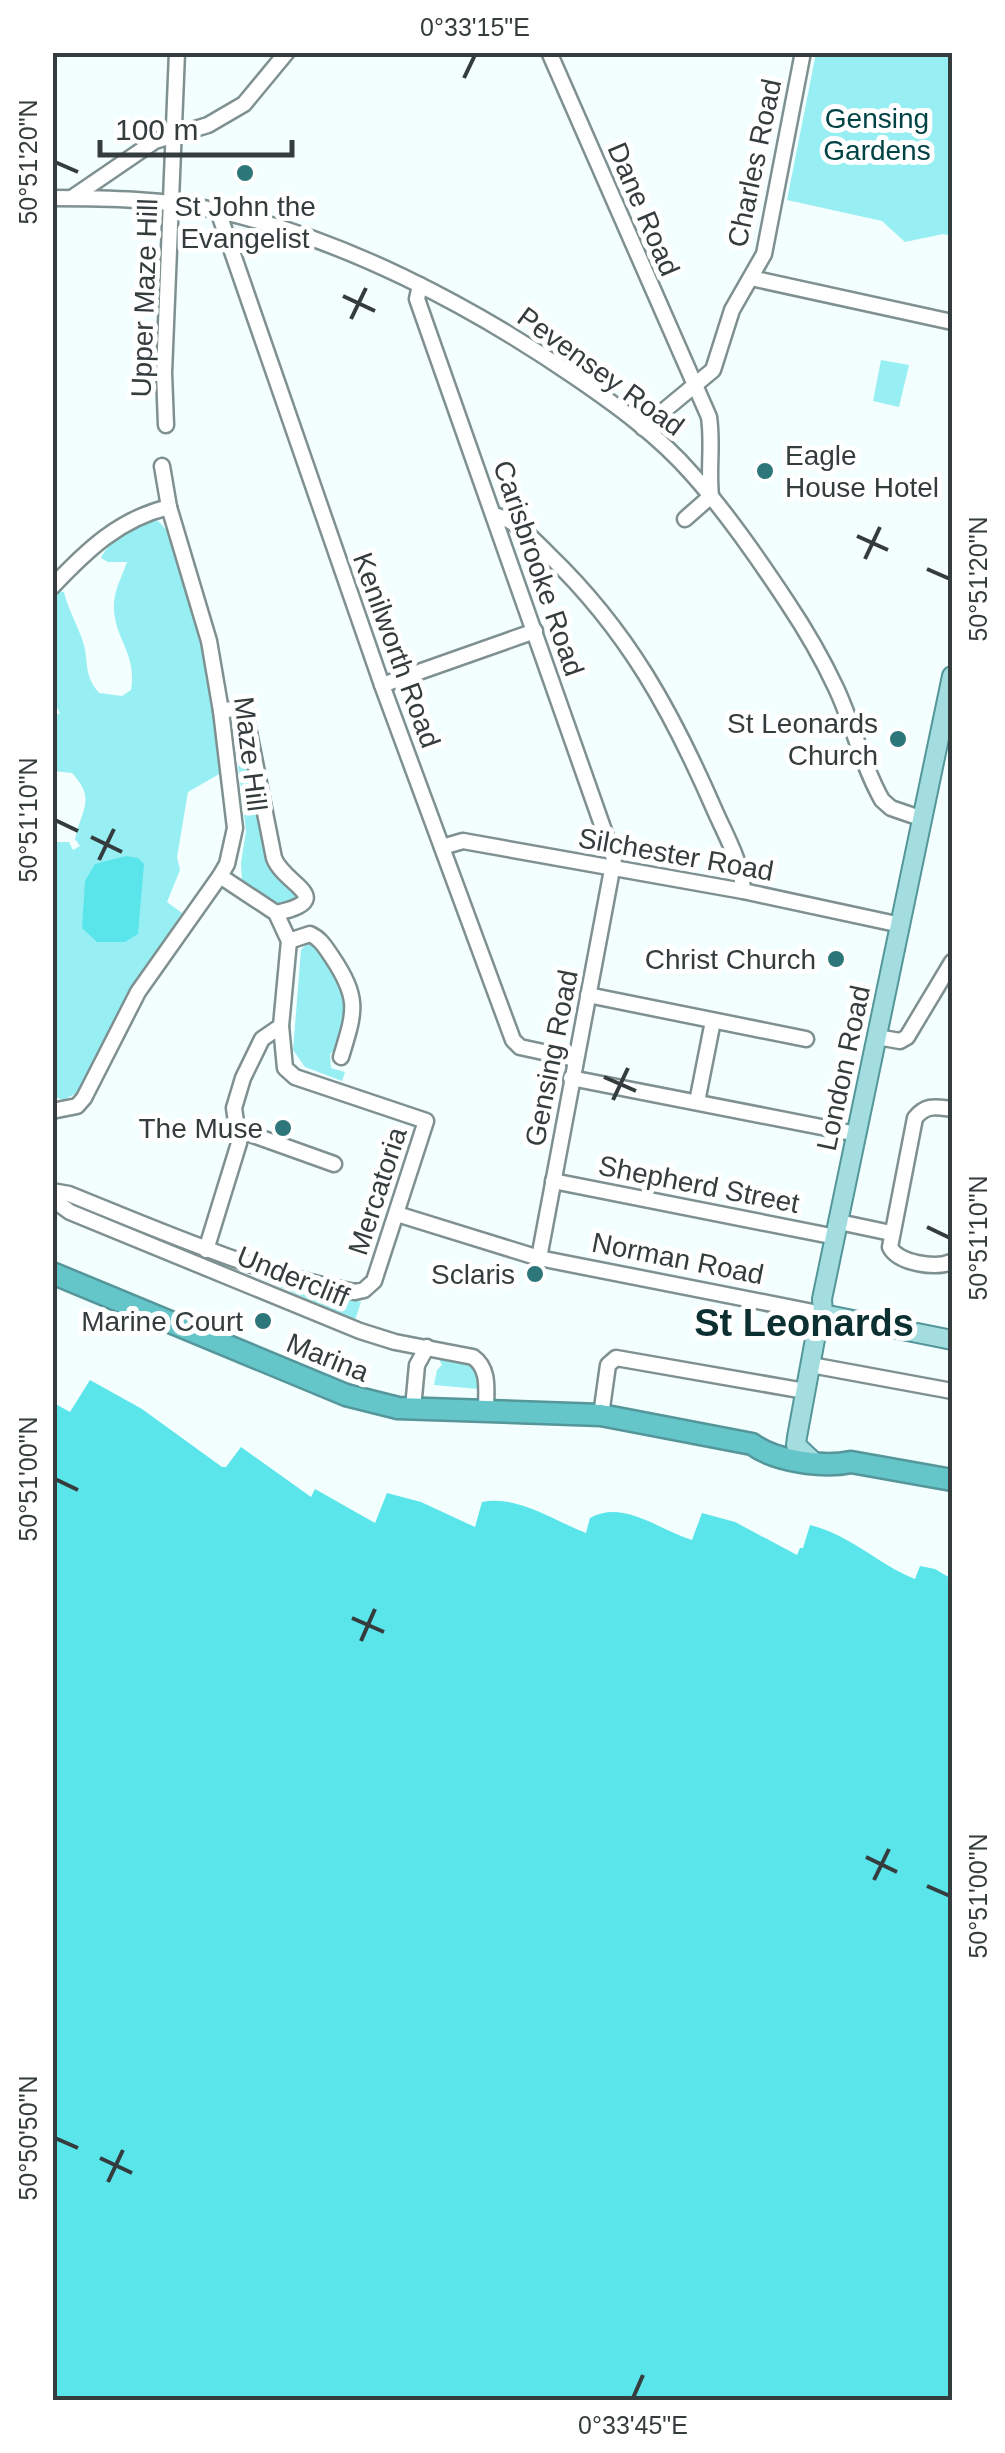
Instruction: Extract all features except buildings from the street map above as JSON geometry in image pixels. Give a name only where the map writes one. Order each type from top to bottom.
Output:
[{"type":"highway","name":"Marina","points":[[52,1273],[383,1407],[600,1415],[752,1444]]},
{"type":"highway","points":[[752,1444],[766,1441],[796,1445],[840,1454],[851,1462]]},
{"type":"highway","points":[[752,1444],[763,1452],[814,1462],[851,1462],[952,1480]]},
{"type":"main road","name":"London Road","points":[[796,1445],[818,1323],[823,1314],[822,1299],[952,676]]},
{"type":"main road","name":"Norman Road","points":[[823,1314],[952,1340]]},
{"type":"main road","points":[[796,1445],[814,1462]]},
{"type":"street","name":"Upper Maze Hill","points":[[166,424],[164,373],[177,52]]},
{"type":"street","points":[[71,198],[155,140],[208,125],[244,104],[287,52]]},
{"type":"street","name":"Dane Road","points":[[549,52],[695,384]]},
{"type":"street","name":"Charles Road","points":[[643,428],[714,370],[732,310],[764,254],[803,52]]},
{"type":"street","name":"Pevensey Road","points":[[52,198],[142,198],[218,211],[267,225],[370,262],[420,285],[507,332],[598,393],[643,428],[710,496],[769,574],[813,644],[836,688],[882,800],[903,813],[923,818]]},
{"type":"street","name":"Kenilworth Road","points":[[218,211],[382,685],[513,1040],[520,1048],[575,1059]]},
{"type":"street","points":[[750,278],[952,322]]},
{"type":"street","name":"Carisbrooke Road","points":[[420,285],[417,299],[614,868]]},
{"type":"street","points":[[685,519],[710,496],[713,445],[709,416],[695,384]]},
{"type":"street","name":"Maze Hill","points":[[52,1111],[76,1106],[84,1098],[138,992],[228,864],[235,828],[221,711],[201,608],[170,507],[162,466]]},
{"type":"street","points":[[52,587],[116,528],[146,513],[170,507]]},
{"type":"street","points":[[494,515],[505,517],[524,531],[558,564],[637,657],[688,750],[740,869],[743,890]]},
{"type":"street","points":[[382,685],[534,631]]},
{"type":"street","points":[[221,711],[244,708],[274,858],[277,867],[305,894],[298,908],[276,913]]},
{"type":"street","name":"Silchester Road","points":[[442,847],[463,841],[743,890],[901,925]]},
{"type":"street","name":"Gensing Road","points":[[539,1258],[614,868]]},
{"type":"street","points":[[52,1192],[70,1194],[206,1250],[239,1143],[234,1108],[248,1064],[262,1039],[281,1026],[289,941],[276,913],[220,876]]},
{"type":"street","points":[[289,941],[310,934],[319,938],[349,983],[354,1014],[341,1057]]},
{"type":"street","points":[[878,1038],[900,1041],[907,1037],[952,962]]},
{"type":"street","points":[[588,996],[806,1038]]},
{"type":"street","points":[[697,1102],[712,1021]]},
{"type":"street","name":"Mercatoria","points":[[206,1250],[288,1277],[355,1292],[370,1287],[374,1281],[397,1214],[426,1126],[422,1118],[295,1077],[282,1061],[281,1026]]},
{"type":"street","points":[[572,1078],[857,1134]]},
{"type":"street","points":[[951,1262],[937,1265],[900,1258],[890,1247],[914,1118],[922,1109],[932,1106],[952,1110]]},
{"type":"street","points":[[236,1129],[334,1164]]},
{"type":"street","name":"Shepherd Street","points":[[553,1181],[838,1229],[891,1233]]},
{"type":"street","name":"Undercliff","points":[[52,1192],[59,1204],[87,1219],[360,1331],[479,1361],[485,1372],[486,1409]]},
{"type":"street","name":"Norman Road","points":[[397,1214],[539,1258],[823,1314]]},
{"type":"street","points":[[413,1408],[417,1365],[427,1347]]},
{"type":"street","points":[[600,1415],[608,1365],[616,1358],[805,1391]]},
{"type":"street","points":[[811,1365],[952,1391]]},
{"type":"green space","name":"Gensing Gardens","points":[[816,53],[952,53],[952,236],[943,234],[905,242],[882,221],[787,200]]},
{"type":"green space","points":[[881,360],[909,365],[899,407],[873,401]]},
{"type":"green space","points":[[154,519],[168,533],[191,595],[208,677],[221,773],[188,792],[177,857],[180,870],[167,902],[182,913],[143,971],[88,1078],[79,1092],[63,1100],[53,1096],[52,913],[57,900],[53,895],[53,842],[69,842],[73,850],[80,846],[75,839],[85,797],[72,773],[53,771],[53,717],[60,713],[53,700],[53,599],[56,591],[64,592],[82,639],[90,679],[99,693],[122,696],[131,690],[129,657],[114,610],[116,591],[127,562],[101,558],[123,533]]},
{"type":"green space","points":[[239,715],[271,862],[303,895],[283,909],[242,881],[246,831],[234,731]]},
{"type":"green space","points":[[308,942],[317,945],[348,999],[342,1044],[330,1054],[331,1068],[345,1072],[342,1081],[305,1067],[293,1050],[301,950]]},
{"type":"green space","points":[[261,1274],[361,1302],[355,1320],[259,1278]]},
{"type":"green space","points":[[436,1354],[472,1367],[479,1379],[479,1389],[434,1385],[442,1365]]},
{"type":"shaded area","points":[[126,856],[138,858],[144,864],[138,934],[125,942],[97,942],[82,928],[85,881],[95,864]]},
{"type":"shaded area","points":[[90,1380],[142,1409],[222,1467],[241,1447],[311,1497],[315,1489],[375,1523],[387,1493],[421,1502],[475,1527],[482,1502],[496,1501],[522,1505],[586,1533],[590,1518],[615,1512],[641,1518],[692,1540],[702,1513],[735,1522],[797,1555],[810,1525],[839,1536],[915,1579],[920,1566],[952,1579],[952,2400],[53,2400],[52,1402],[70,1412]]},
{"type":"place","name":"St John the Evangelist","points":[[245,173]]},
{"type":"place","name":"Eagle House Hotel","points":[[765,471]]},
{"type":"place","name":"St Leonards Church","points":[[898,739]]},
{"type":"place","name":"Christ Church","points":[[836,959]]},
{"type":"place","name":"The Muse","points":[[283,1128]]},
{"type":"place","name":"Sclaris","points":[[535,1274]]},
{"type":"place","name":"Marine Court","points":[[263,1321]]},
{"type":"district","name":"St Leonards","points":[[804,1323]]}]
